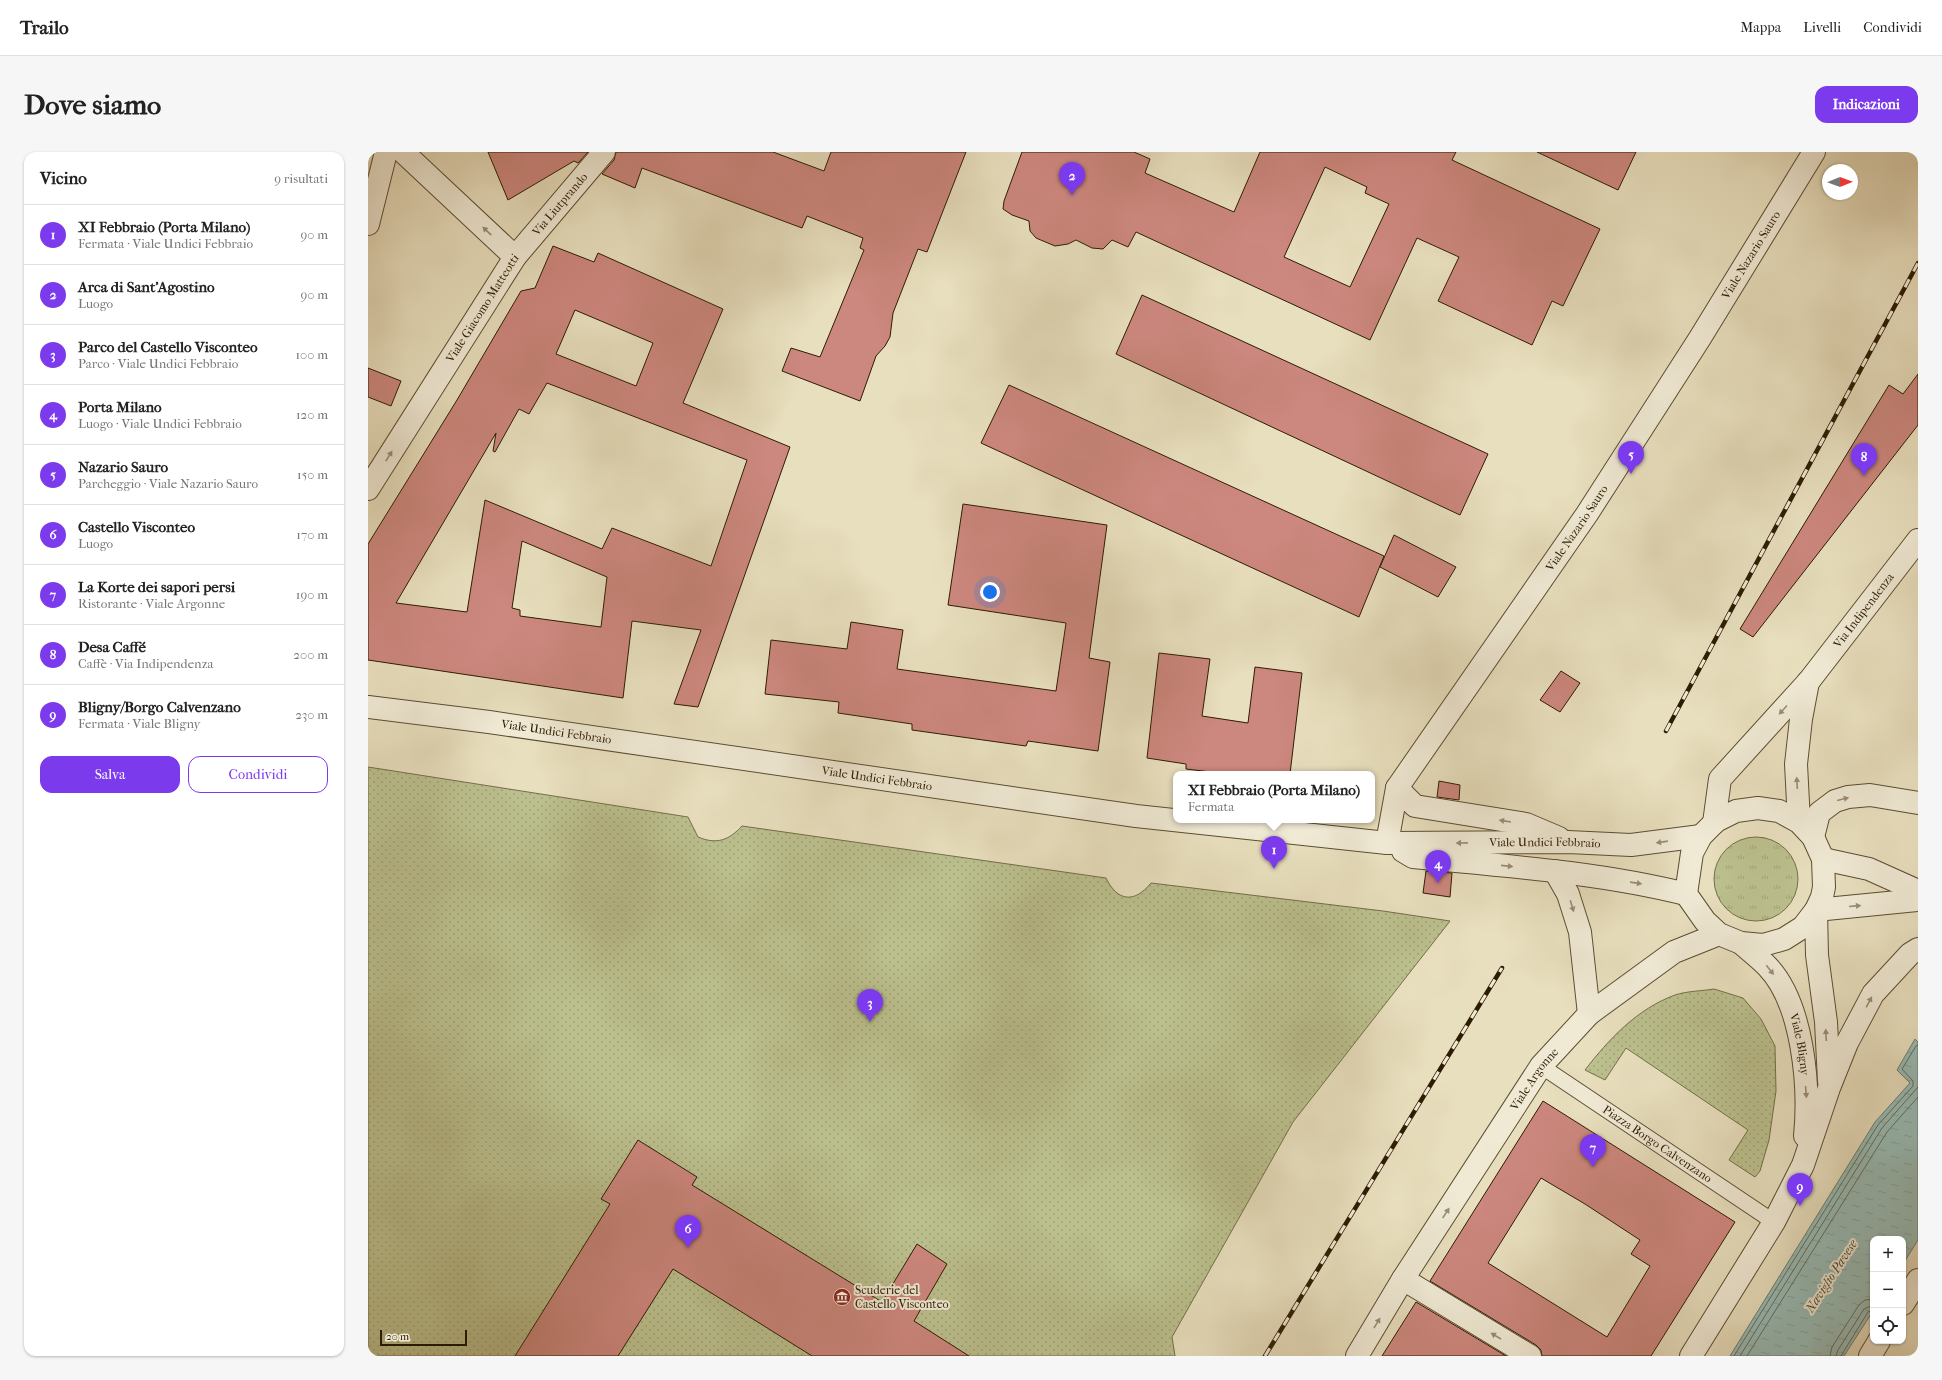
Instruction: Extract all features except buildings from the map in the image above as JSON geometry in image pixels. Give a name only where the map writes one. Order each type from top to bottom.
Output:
[{"type":"street","points":[[368,224],[386,152]]},
{"type":"street","name":"Viale Giacomo Matteotti","points":[[368,489],[515,257],[403,152]]},
{"type":"street","name":"Via Liutprando","points":[[515,257],[604,152]]},
{"type":"street","name":"Viale Nazario Sauro","points":[[1387,843],[1396,788],[1587,514],[1704,331],[1814,152]]},
{"type":"street","name":"Via Indipendenza","points":[[1707,830],[1720,780],[1809,681],[1918,540]]},
{"type":"street","name":"Via Indipendenza","points":[[1806,830],[1796,764],[1801,719],[1809,681]]},
{"type":"street","name":"Viale Undici Febbraio","points":[[368,707],[497,724],[1136,816],[1173,820]]},
{"type":"street","points":[[1396,788],[1415,806],[1526,824],[1568,842]]},
{"type":"street","points":[[1806,830],[1819,813],[1835,801],[1848,797],[1870,795],[1918,803]]},
{"type":"street","points":[[1758,808],[1780,811],[1806,830],[1823,859],[1824,887],[1816,910],[1803,927],[1784,939],[1763,945],[1741,943],[1719,934],[1705,922],[1686,894],[1692,853],[1707,830],[1736,811],[1758,808]]},
{"type":"street","name":"Viale Undici Febbraio","points":[[1201,823],[1387,843],[1568,842],[1631,845],[1707,830]]},
{"type":"street","name":"Viale Undici Febbraio","points":[[1387,843],[1413,857],[1555,871],[1643,884],[1686,894]]},
{"type":"street","points":[[1823,859],[1869,869],[1918,891]]},
{"type":"street","points":[[1555,871],[1568,894],[1580,932],[1589,1014]]},
{"type":"street","points":[[1816,910],[1918,900]]},
{"type":"street","name":"Viale Bligny","points":[[1816,910],[1817,955],[1826,1022],[1829,1088]]},
{"type":"street","name":"Viale Argonne","points":[[1357,1356],[1403,1279],[1541,1066],[1589,1014],[1674,952],[1719,934]]},
{"type":"street","name":"Viale Bligny","points":[[1741,943],[1767,966],[1782,987],[1792,1008],[1801,1043],[1806,1098],[1803,1165]]},
{"type":"street","name":"Viale Bligny","points":[[1691,1356],[1774,1222],[1803,1165],[1829,1088],[1847,1043],[1873,994],[1910,954],[1918,949]]},
{"type":"street","points":[[1403,1279],[1530,1356]]},
{"type":"street","points":[[1906,1299],[1918,1280]]},
{"type":"street","points":[[1870,1356],[1877,1344]]},
{"type":"lane","name":"Piazza Borgo Calvenzano","points":[[1541,1066],[1774,1222]]},
{"type":"green space","points":[[368,767],[688,817],[698,837],[711,841],[727,838],[742,826],[1106,878],[1110,886],[1115,891],[1126,897],[1132,897],[1138,894],[1145,890],[1151,883],[1383,911],[1450,921],[1293,1122],[1172,1337],[1175,1356],[368,1356]]},
{"type":"green space","points":[[1748,837],[1764,837],[1780,844],[1791,855],[1798,871],[1798,887],[1795,895],[1786,909],[1780,914],[1764,921],[1748,921],[1732,914],[1721,903],[1714,887],[1714,871],[1721,855],[1732,844]]},
{"type":"green space","points":[[1714,989],[1743,998],[1761,1019],[1775,1046],[1776,1091],[1769,1140],[1760,1171],[1755,1177],[1729,1160],[1748,1130],[1626,1048],[1605,1080],[1585,1070],[1614,1036],[1648,1008],[1675,995]]},
{"type":"water","name":"Naviglio Pavese","points":[[1915,1039],[1918,1042],[1918,1240],[1906,1259],[1906,1236],[1870,1236],[1870,1316],[1844,1356],[1730,1356],[1875,1122],[1910,1083],[1897,1070]]},
{"type":"railway","points":[[1666,731],[1918,263]]},
{"type":"railway","points":[[1265,1356],[1502,968]]},
{"type":"place","name":"Arca di Sant'Agostino","points":[[1072,195]]},
{"type":"place","name":"Nazario Sauro","points":[[1631,474]]},
{"type":"place","name":"Desa Caffé","points":[[1864,476]]},
{"type":"place","name":"XI Febbraio (Porta Milano)","points":[[1274,869]]},
{"type":"place","name":"Porta Milano","points":[[1438,883]]},
{"type":"place","name":"Parco del Castello Visconteo","points":[[870,1022]]},
{"type":"place","name":"La Korte dei sapori persi","points":[[1593,1167]]},
{"type":"place","name":"Bligny/Borgo Calvenzano","points":[[1800,1206]]},
{"type":"place","name":"Castello Visconteo","points":[[688,1248]]},
{"type":"place","name":"Scuderie del Castello Visconteo","points":[[842,1297]]}]
